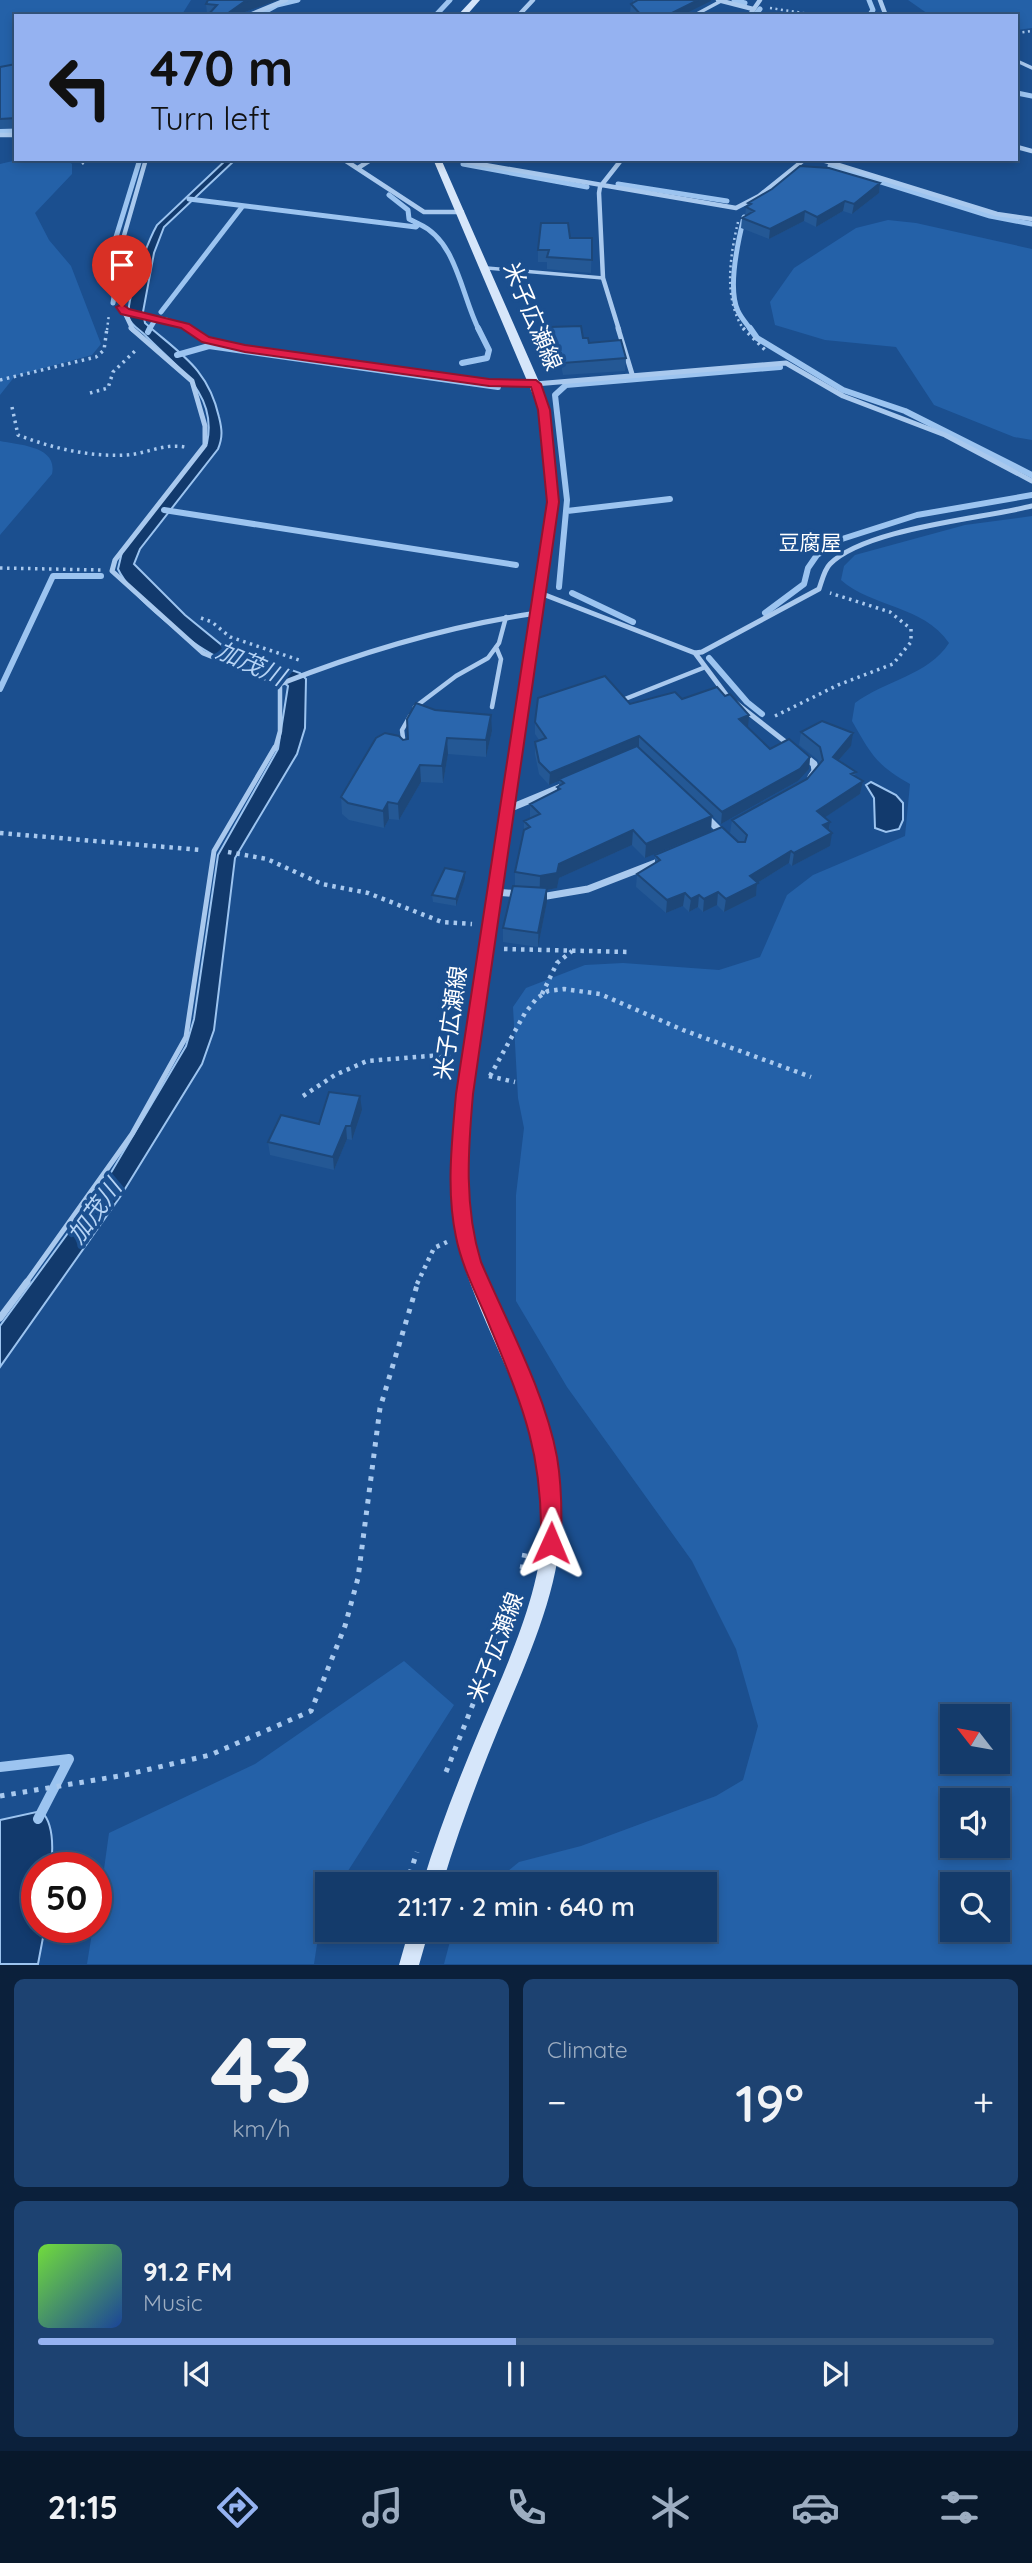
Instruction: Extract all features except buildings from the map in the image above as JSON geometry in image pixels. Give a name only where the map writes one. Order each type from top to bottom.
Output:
[{"type":"main road","points":[[463,14],[476,0]]},
{"type":"main road","name":"米子広瀬線","points":[[437,1872],[542,1597],[551,1543],[552,1498],[547,1455],[534,1409],[486,1300],[464,1237],[458,1168],[470,1053],[553,502],[544,410],[536,384],[438,161]]},
{"type":"main road","points":[[409,1965],[416,1942]]},
{"type":"street","points":[[252,14],[286,0]]},
{"type":"street","points":[[519,14],[533,0]]},
{"type":"street","points":[[720,0],[755,8]]},
{"type":"street","points":[[750,14],[760,0]]},
{"type":"street","points":[[145,161],[121,246],[125,262],[122,291],[125,312],[131,328],[192,381],[198,395],[207,436],[199,451],[115,560],[112,571],[133,595],[203,653],[280,684],[430,634],[537,613]]},
{"type":"street","points":[[346,161],[424,212],[462,212]]},
{"type":"street","points":[[358,168],[369,161]]},
{"type":"street","points":[[620,161],[600,187],[603,278],[632,374]]},
{"type":"street","points":[[468,162],[600,187],[736,208],[759,196],[803,161]]},
{"type":"street","points":[[825,161],[988,212],[1032,219]]},
{"type":"street","points":[[125,312],[185,326],[206,340],[245,348],[489,383],[536,384],[786,363],[843,396],[945,435],[1032,481]]},
{"type":"street","points":[[695,653],[819,589],[828,566],[849,549],[942,522],[1001,514],[1032,506]]},
{"type":"street","points":[[540,593],[695,653],[703,668],[727,696],[814,764],[815,771],[802,786]]},
{"type":"street","points":[[506,810],[578,780]]},
{"type":"street","points":[[694,806],[731,841]]},
{"type":"street","points":[[711,838],[732,825]]},
{"type":"street","points":[[495,891],[540,897],[588,890],[677,853]]},
{"type":"lane","points":[[696,14],[720,0]]},
{"type":"lane","points":[[487,268],[603,278]]},
{"type":"lane","points":[[405,752],[402,733],[415,708],[456,676],[488,658],[496,648],[506,617]]},
{"type":"lane","points":[[492,707],[501,659],[496,648]]},
{"type":"lane","points":[[625,699],[703,668]]},
{"type":"lane","points":[[0,1318],[125,1144],[186,1037],[214,851],[273,754],[280,731],[280,684]]},
{"type":"lane","points":[[393,736],[402,733]]},
{"type":"path","points":[[755,8],[806,14]]},
{"type":"path","points":[[82,164],[86,161]]},
{"type":"path","points":[[736,208],[740,216],[729,256],[733,310],[753,343],[786,363]]},
{"type":"path","points":[[0,380],[96,357],[104,350],[108,316],[125,312]]},
{"type":"path","points":[[90,393],[108,388],[113,372],[146,340]]},
{"type":"path","points":[[12,407],[19,435],[76,454],[127,455],[161,446],[179,446],[199,451]]},
{"type":"path","points":[[0,568],[112,571]]},
{"type":"path","points":[[762,723],[838,685],[893,664],[911,642],[911,629],[898,616],[819,589]]},
{"type":"path","points":[[201,618],[230,637],[299,659],[319,669]]},
{"type":"path","points":[[0,833],[214,851]]},
{"type":"path","points":[[243,853],[267,859],[323,884],[368,893],[442,922],[489,925]]},
{"type":"path","points":[[486,950],[629,951]]},
{"type":"path","points":[[542,995],[556,963],[574,950]]},
{"type":"path","points":[[490,1076],[525,1013],[548,991],[564,989],[600,994],[683,1030],[811,1077]]},
{"type":"path","points":[[303,1096],[335,1075],[367,1061],[470,1053]]},
{"type":"path","points":[[467,1076],[490,1076],[515,1082]]},
{"type":"path","points":[[0,1796],[125,1775],[210,1755],[301,1718],[311,1711],[345,1626],[355,1590],[380,1408],[412,1297],[434,1248],[464,1237]]},
{"type":"shaded area","points":[[0,0],[191,0],[182,14],[14,14],[14,68],[0,73]]},
{"type":"shaded area","points":[[908,0],[1032,0],[1032,28],[1018,30],[1018,14],[928,14]]},
{"type":"shaded area","points":[[14,161],[69,161],[72,164],[72,174],[35,213],[49,240],[71,266],[101,344],[92,355],[15,376],[0,395],[0,164]]},
{"type":"shaded area","points":[[888,220],[916,223],[1032,249],[1032,440],[1014,437],[934,405],[896,347],[825,340],[775,325],[770,302],[794,268],[856,228]]},
{"type":"shaded area","points":[[0,441],[43,452],[52,465],[52,474],[0,535]]},
{"type":"shaded area","points":[[1032,516],[1032,1964],[444,1964],[450,1942],[717,1942],[717,1872],[507,1872],[519,1862],[581,1846],[716,1796],[743,1780],[758,1726],[736,1649],[692,1561],[567,1387],[516,1301],[516,1195],[524,1128],[518,1098],[513,1007],[526,988],[585,965],[623,963],[719,970],[760,957],[787,895],[813,875],[905,836],[910,784],[889,771],[870,750],[852,721],[855,703],[930,663],[949,643],[926,621],[868,596],[841,580],[844,566],[855,555],[965,525]]},
{"type":"shaded area","points":[[404,1661],[454,1705],[347,1872],[315,1872],[315,1942],[317,1942],[314,1964],[87,1964],[90,1943],[112,1943],[112,1852],[106,1852],[109,1833],[255,1764]]},
{"type":"water","name":"加茂川","points":[[225,161],[234,161],[164,227],[154,253],[143,312],[145,323],[191,363],[208,386],[219,417],[221,441],[218,449],[140,549],[134,564],[185,615],[223,646],[300,673],[306,679],[305,728],[297,754],[235,858],[214,1030],[202,1064],[120,1197],[0,1367],[0,1326],[106,1181],[186,1046],[194,1019],[218,855],[278,749],[288,686],[266,674],[224,660],[197,645],[149,607],[118,569],[122,552],[207,443],[209,425],[206,410],[192,382],[129,318],[134,285],[157,225]]},
{"type":"water","points":[[871,782],[896,795],[903,803],[903,820],[899,829],[886,832],[875,828],[874,798],[866,785]]},
{"type":"water","points":[[41,1811],[48,1822],[52,1837],[52,1852],[21,1852],[21,1943],[42,1943],[38,1964],[0,1964],[0,1820]]},
{"type":"waterway","points":[[261,14],[277,5],[298,0]]},
{"type":"waterway","points":[[437,14],[450,0]]},
{"type":"waterway","points":[[734,0],[745,3]]},
{"type":"waterway","points":[[869,0],[873,10],[870,14]]},
{"type":"waterway","points":[[756,14],[760,9]]},
{"type":"waterway","points":[[1018,93],[1032,96]]},
{"type":"waterway","points":[[0,131],[14,131]]},
{"type":"waterway","points":[[113,303],[120,261],[116,237],[139,161]]},
{"type":"waterway","points":[[463,164],[587,187]]},
{"type":"waterway","points":[[830,166],[990,216],[1032,224]]},
{"type":"waterway","points":[[618,184],[727,201]]},
{"type":"waterway","points":[[389,195],[408,210],[409,219],[419,224]]},
{"type":"waterway","points":[[189,199],[416,227],[419,224]]},
{"type":"waterway","points":[[161,312],[242,207]]},
{"type":"waterway","points":[[744,217],[733,290],[738,311],[751,330]]},
{"type":"waterway","points":[[419,224],[432,232],[450,256],[479,330]]},
{"type":"waterway","points":[[149,330],[155,320]]},
{"type":"waterway","points":[[750,328],[757,338],[843,390],[905,411],[1032,475]]},
{"type":"waterway","points":[[462,363],[487,358],[489,350],[479,330]]},
{"type":"waterway","points":[[177,355],[209,346],[498,387]]},
{"type":"waterway","points":[[559,587],[567,500],[555,395],[566,385],[780,367]]},
{"type":"waterway","points":[[765,613],[804,584],[808,568],[817,555],[842,539],[917,515],[1032,495]]},
{"type":"waterway","points":[[567,511],[670,499]]},
{"type":"waterway","points":[[164,510],[516,565]]},
{"type":"waterway","points":[[0,689],[53,576],[101,576]]},
{"type":"waterway","points":[[572,593],[633,622]]},
{"type":"waterway","points":[[709,658],[747,702],[762,714]]},
{"type":"waterway","points":[[0,1767],[69,1759],[38,1819]]},
{"type":"district","name":"豆腐屋","points":[[810,542]]},
{"type":"route","points":[[122,307],[125,312],[185,326],[206,340],[245,348],[489,383],[536,384],[544,410],[553,502],[464,1094],[458,1168],[464,1237],[486,1300],[534,1409],[547,1455],[552,1498],[551,1543]]}]
